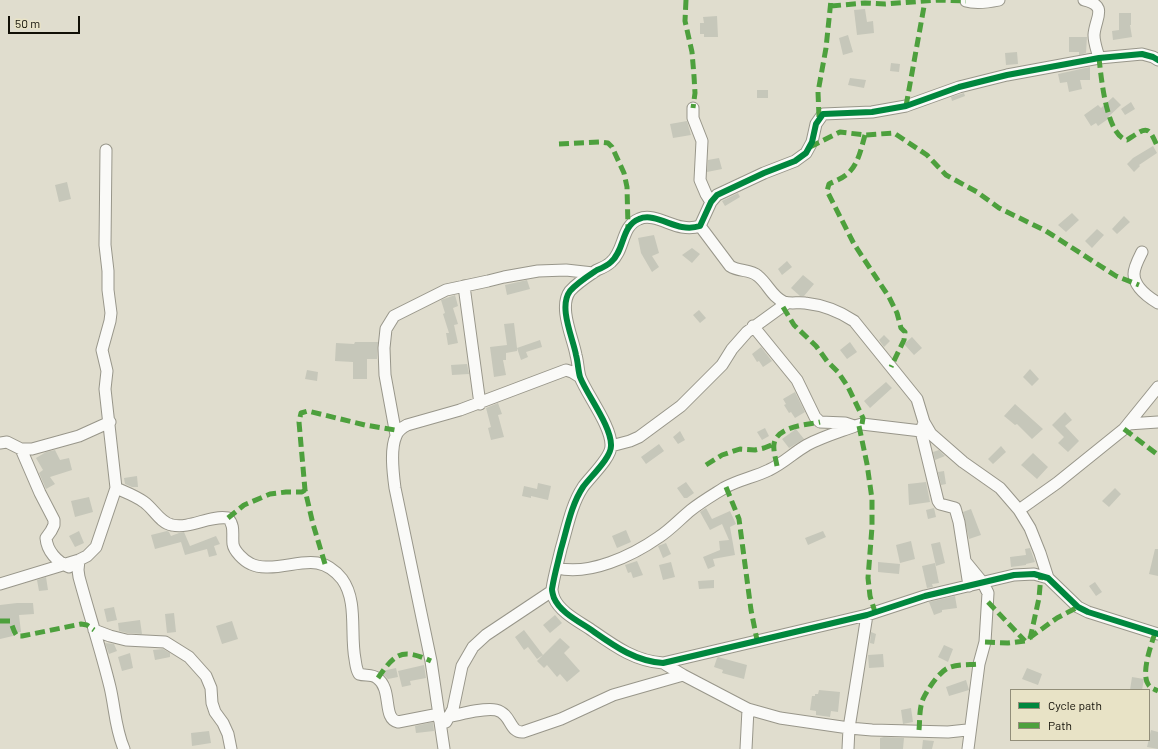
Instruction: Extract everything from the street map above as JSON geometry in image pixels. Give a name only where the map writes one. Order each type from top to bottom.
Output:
[{"type":"street","points":[[966,0],[973,2],[992,2],[999,0]]},
{"type":"street","points":[[1084,0],[1094,4],[1100,11],[1094,40],[1099,58]]},
{"type":"street","points":[[1158,60],[1142,54],[1099,58],[959,87],[906,106],[872,112],[822,114],[816,124],[812,142],[806,153],[795,161],[764,173],[717,195],[711,202],[700,226],[693,228],[682,227],[654,218],[645,217],[640,218],[628,227],[617,256],[610,263],[574,287],[569,293],[566,301],[566,313],[580,377],[608,430],[611,446],[600,467],[582,489],[573,509],[552,591],[555,600],[560,607],[618,648],[640,659],[663,663],[867,615],[925,596],[1014,575],[1034,574],[1048,578],[1078,607],[1088,612],[1158,634]]},
{"type":"street","points":[[693,108],[693,118],[702,141],[700,180],[711,202]]},
{"type":"street","points":[[79,565],[96,547],[116,488],[110,422],[105,389],[107,372],[102,350],[111,313],[105,245],[106,150]]},
{"type":"street","points":[[700,226],[730,266],[735,269],[748,270],[758,276],[781,304]]},
{"type":"street","points":[[1142,252],[1134,273],[1136,280],[1145,294],[1158,303]]},
{"type":"street","points":[[396,435],[385,375],[384,348],[386,329],[394,316],[441,292],[510,276],[566,270],[593,273]]},
{"type":"street","points":[[464,286],[480,404]]},
{"type":"street","points":[[611,446],[639,437],[680,406],[714,374],[739,341],[753,326],[781,304],[804,302],[821,306],[844,315],[854,322],[873,347],[904,381],[917,399],[925,429],[938,501],[940,504],[955,508],[957,511],[969,586]]},
{"type":"street","points":[[753,326],[797,380],[815,417],[820,422],[845,423],[855,426]]},
{"type":"street","points":[[444,749],[442,720],[396,488],[393,467],[394,442],[396,435],[400,429],[407,425],[480,404],[566,370],[571,366],[576,354]]},
{"type":"street","points":[[566,370],[580,377]]},
{"type":"street","points":[[1020,510],[1057,483],[1128,424],[1158,387]]},
{"type":"street","points":[[0,443],[7,442],[21,449],[32,449],[79,436],[110,422]]},
{"type":"street","points":[[1128,424],[1158,422]]},
{"type":"street","points":[[557,568],[564,570],[595,568],[620,558],[659,537],[692,509],[726,487],[784,463],[808,444],[862,424],[925,429],[963,462],[1000,488],[1020,510],[1030,528],[1048,578]]},
{"type":"street","points":[[21,449],[40,493],[54,520],[54,525],[46,538],[48,547],[52,554],[63,564]]},
{"type":"street","points":[[116,488],[143,501],[166,523],[172,525],[182,526],[217,517],[228,518],[233,525],[233,544],[235,549],[242,558],[251,564],[260,567],[278,567],[311,562],[325,564],[330,567],[347,587],[351,599],[352,646],[356,670],[359,674],[374,676],[382,682],[385,688],[389,716],[391,719],[398,722],[442,720],[478,710],[496,710],[507,717],[514,730],[524,732],[561,719],[612,695],[683,675]]},
{"type":"street","points":[[965,561],[983,583],[988,593],[985,642],[979,664],[968,749]]},
{"type":"street","points":[[0,584],[63,564],[79,565]]},
{"type":"street","points":[[79,565],[94,630],[110,688],[116,729],[124,749]]},
{"type":"street","points":[[442,720],[453,709],[462,666],[473,647],[486,635],[552,591]]},
{"type":"street","points":[[848,749],[849,728],[867,615]]},
{"type":"street","points":[[94,630],[126,640],[165,642],[189,657],[206,676],[211,688],[212,703],[215,712],[228,734],[231,749]]},
{"type":"street","points":[[663,663],[748,709],[780,718],[849,728],[890,731],[970,731]]},
{"type":"street","points":[[746,749],[748,709]]},
{"type":"building","points":[[865,9],[867,22],[873,21],[874,33],[857,35],[854,10]]},
{"type":"building","points":[[1119,13],[1131,13],[1130,25],[1132,37],[1113,40],[1112,31],[1119,30]]},
{"type":"building","points":[[717,16],[718,37],[704,37],[704,34],[700,34],[700,23],[704,23],[703,17]]},
{"type":"building","points":[[848,35],[853,52],[843,55],[839,38]]},
{"type":"building","points":[[1069,37],[1087,37],[1086,53],[1079,55],[1079,52],[1069,52]]},
{"type":"building","points":[[1017,52],[1018,64],[1006,65],[1005,53]]},
{"type":"building","points":[[891,63],[900,64],[899,72],[890,71]]},
{"type":"building","points":[[1090,67],[1090,80],[1080,80],[1082,89],[1069,92],[1067,82],[1060,83],[1058,74]]},
{"type":"building","points":[[850,78],[866,80],[864,88],[848,85]]},
{"type":"building","points":[[757,90],[768,90],[768,98],[757,98]]},
{"type":"building","points":[[964,93],[965,96],[952,101],[951,97]]},
{"type":"building","points":[[1113,97],[1121,105],[1107,118],[1108,119],[1098,126],[1096,123],[1091,126],[1084,115],[1098,105],[1101,108]]},
{"type":"building","points":[[1131,102],[1135,109],[1125,115],[1121,109]]},
{"type":"building","points":[[687,121],[691,135],[673,138],[670,124]]},
{"type":"building","points":[[1153,146],[1157,153],[1139,165],[1140,166],[1134,172],[1127,164],[1133,158]]},
{"type":"building","points":[[719,158],[722,169],[707,172],[708,160]]},
{"type":"building","points":[[67,182],[71,199],[59,202],[55,185]]},
{"type":"building","points":[[738,193],[740,197],[725,206],[722,201]]},
{"type":"building","points":[[1072,213],[1079,220],[1066,232],[1058,225]]},
{"type":"building","points":[[1124,216],[1130,222],[1117,234],[1112,229]]},
{"type":"building","points":[[1097,229],[1104,235],[1092,248],[1085,241]]},
{"type":"building","points":[[654,235],[659,253],[652,256],[659,267],[652,272],[641,253],[638,238]]},
{"type":"building","points":[[692,248],[700,254],[692,263],[682,255]]},
{"type":"building","points":[[787,261],[792,267],[782,275],[778,269]]},
{"type":"building","points":[[803,275],[814,284],[804,296],[800,296],[791,288]]},
{"type":"building","points":[[527,280],[530,289],[507,295],[505,285]]},
{"type":"building","points":[[455,295],[458,306],[453,308],[458,324],[454,325],[458,343],[448,345],[446,333],[449,333],[443,314],[445,313],[441,300]]},
{"type":"building","points":[[699,310],[706,318],[700,323],[693,315]]},
{"type":"building","points":[[514,323],[517,351],[506,353],[506,360],[503,360],[506,375],[494,377],[490,347],[507,345],[504,324]]},
{"type":"building","points":[[884,335],[890,341],[884,347],[879,340]]},
{"type":"building","points":[[912,337],[922,348],[914,355],[904,344]]},
{"type":"building","points":[[540,340],[542,347],[526,352],[528,357],[521,360],[517,348]]},
{"type":"building","points":[[355,342],[378,342],[377,359],[367,359],[367,379],[353,379],[353,362],[335,361],[336,343],[354,344]]},
{"type":"building","points":[[850,342],[857,352],[847,359],[840,350]]},
{"type":"building","points":[[761,347],[772,361],[763,367],[759,361],[757,362],[752,354]]},
{"type":"building","points":[[467,364],[469,374],[452,375],[451,365]]},
{"type":"building","points":[[1030,369],[1039,379],[1032,386],[1023,377]]},
{"type":"building","points":[[307,370],[318,372],[317,381],[305,379]]},
{"type":"building","points":[[886,382],[892,388],[870,408],[864,401]]},
{"type":"building","points":[[795,392],[805,412],[795,418],[791,412],[789,413],[784,405],[786,404],[783,399]]},
{"type":"building","points":[[498,403],[502,414],[498,415],[504,437],[491,440],[488,428],[491,427],[486,408]]},
{"type":"building","points":[[1015,404],[1043,429],[1032,439],[1017,424],[1015,425],[1004,416]]},
{"type":"building","points":[[1065,412],[1072,420],[1065,426],[1079,441],[1068,452],[1058,443],[1064,437],[1052,425]]},
{"type":"building","points":[[765,428],[769,436],[762,440],[757,432]]},
{"type":"building","points":[[796,429],[804,439],[789,448],[782,439]]},
{"type":"building","points":[[680,431],[685,440],[678,444],[673,437]]},
{"type":"building","points":[[659,444],[664,451],[646,464],[641,457]]},
{"type":"building","points":[[1001,446],[1006,452],[993,464],[988,459]]},
{"type":"building","points":[[55,450],[60,460],[69,458],[72,470],[50,477],[55,484],[46,489],[39,473],[43,470],[36,458],[46,452]]},
{"type":"building","points":[[939,450],[945,456],[935,460],[933,452]]},
{"type":"building","points":[[1033,453],[1048,467],[1037,479],[1021,465]]},
{"type":"building","points":[[944,471],[946,484],[941,485],[938,472]]},
{"type":"building","points":[[137,476],[138,487],[132,487],[125,484],[124,478]]},
{"type":"building","points":[[686,482],[694,493],[687,498],[684,498],[677,488]]},
{"type":"building","points":[[926,482],[930,502],[909,505],[908,484]]},
{"type":"building","points":[[538,483],[551,486],[548,500],[531,496],[531,498],[522,496],[524,486],[537,489]]},
{"type":"building","points":[[1115,488],[1121,494],[1109,507],[1102,501]]},
{"type":"building","points":[[89,497],[93,512],[75,517],[71,501]]},
{"type":"building","points":[[706,508],[712,519],[730,511],[736,524],[730,527],[735,555],[713,559],[715,566],[708,569],[703,557],[720,550],[719,541],[729,540],[722,524],[710,530],[700,512]]},
{"type":"building","points":[[934,508],[936,517],[928,519],[926,510]]},
{"type":"building","points":[[971,509],[981,535],[969,539],[963,512]]},
{"type":"building","points":[[626,530],[631,542],[617,548],[612,536]]},
{"type":"building","points":[[79,531],[84,543],[75,547],[69,536]]},
{"type":"building","points":[[167,531],[171,536],[184,532],[190,546],[216,536],[220,544],[214,546],[217,555],[209,557],[207,549],[185,555],[181,542],[155,549],[151,535]]},
{"type":"building","points":[[823,531],[826,537],[808,545],[805,538]]},
{"type":"building","points":[[911,541],[915,559],[900,563],[896,545]]},
{"type":"building","points":[[940,542],[945,563],[936,566],[931,544]]},
{"type":"building","points":[[666,543],[671,554],[663,558],[658,546]]},
{"type":"building","points":[[1030,548],[1035,562],[1011,567],[1010,557],[1026,555],[1025,549]]},
{"type":"building","points":[[1155,549],[1158,549],[1158,576],[1149,574]]},
{"type":"building","points":[[637,561],[643,575],[633,578],[631,572],[628,573],[625,565]]},
{"type":"building","points":[[671,562],[675,577],[663,580],[659,565]]},
{"type":"building","points":[[878,562],[900,564],[899,574],[878,572]]},
{"type":"building","points":[[935,563],[939,583],[932,584],[933,587],[927,588],[922,566]]},
{"type":"building","points":[[46,577],[48,590],[39,591],[37,580]]},
{"type":"building","points":[[714,580],[714,588],[699,589],[698,581]]},
{"type":"building","points":[[1095,582],[1102,592],[1096,596],[1089,586]]},
{"type":"building","points":[[955,596],[957,608],[942,610],[942,612],[934,615],[929,602]]},
{"type":"building","points":[[33,603],[34,614],[19,615],[21,632],[12,633],[13,636],[0,639],[0,605]]},
{"type":"building","points":[[114,607],[117,620],[107,622],[104,609]]},
{"type":"building","points":[[174,613],[176,632],[167,633],[165,614]]},
{"type":"building","points":[[555,615],[562,623],[550,633],[543,625]]},
{"type":"building","points":[[140,620],[142,634],[119,631],[118,623]]},
{"type":"building","points":[[232,621],[238,639],[222,644],[216,626]]},
{"type":"building","points":[[524,630],[543,655],[537,659],[528,647],[524,650],[515,637]]},
{"type":"building","points":[[871,632],[876,634],[874,644],[870,643]]},
{"type":"building","points":[[560,638],[570,647],[564,653],[580,671],[567,682],[560,674],[557,677],[547,665],[544,668],[537,661]]},
{"type":"building","points":[[105,643],[114,644],[117,651],[109,654]]},
{"type":"building","points":[[944,645],[953,649],[948,662],[938,657]]},
{"type":"building","points":[[163,649],[170,653],[170,657],[155,660],[153,650]]},
{"type":"building","points":[[130,653],[133,668],[122,671],[118,657]]},
{"type":"building","points":[[883,654],[884,667],[869,668],[868,655]]},
{"type":"building","points":[[718,657],[747,665],[744,679],[722,673],[723,670],[714,667]]},
{"type":"building","points":[[424,665],[426,678],[410,681],[411,685],[402,687],[398,671]]},
{"type":"building","points":[[396,668],[398,677],[388,679],[382,671]]},
{"type":"building","points":[[1027,668],[1042,674],[1038,685],[1022,679]]},
{"type":"building","points":[[1132,677],[1144,679],[1142,689],[1130,689]]},
{"type":"building","points":[[966,680],[969,690],[949,696],[946,687]]},
{"type":"building","points":[[819,690],[840,692],[838,712],[831,711],[830,717],[816,715],[816,711],[810,710],[812,696],[818,694]]},
{"type":"building","points":[[911,708],[913,722],[903,724],[901,710]]},
{"type":"building","points":[[433,722],[434,731],[416,733],[415,726]]},
{"type":"building","points":[[1151,730],[1158,732],[1158,749],[1147,747],[1148,741],[1150,741]]},
{"type":"building","points":[[209,731],[211,743],[192,746],[191,733]]},
{"type":"building","points":[[880,738],[904,738],[903,749],[880,749]]},
{"type":"building","points":[[923,740],[934,741],[932,749],[922,749]]},
{"type":"marked path","points":[[686,0],[685,21],[692,52],[694,76],[695,93],[693,108]]},
{"type":"marked path","points":[[819,117],[818,92],[826,48],[831,0]]},
{"type":"marked path","points":[[831,6],[938,0],[966,1]]},
{"type":"marked path","points":[[906,106],[925,1]]},
{"type":"marked path","points":[[1099,58],[1103,90],[1109,117],[1114,128],[1120,136],[1127,140],[1143,130],[1149,131],[1158,148]]},
{"type":"marked path","points":[[810,147],[840,132],[865,135],[894,133],[927,155],[946,175],[977,192],[999,208],[1046,231],[1116,276],[1139,285]]},
{"type":"marked path","points":[[865,135],[853,167],[840,179],[829,184],[827,191],[854,244],[889,297],[897,313],[901,328],[905,332],[904,340],[891,367]]},
{"type":"marked path","points":[[559,144],[599,142],[608,143],[612,147],[624,173],[627,187],[628,227]]},
{"type":"marked path","points":[[783,307],[794,325],[816,346],[827,361],[838,372],[848,387],[863,418],[862,424]]},
{"type":"marked path","points":[[325,564],[305,490],[299,422],[301,413],[308,411],[365,425],[395,430]]},
{"type":"marked path","points":[[777,466],[774,444],[780,433],[793,427],[820,422]]},
{"type":"marked path","points":[[859,426],[867,464],[872,499],[872,527],[868,578],[870,596],[875,612]]},
{"type":"marked path","points":[[1124,429],[1158,455]]},
{"type":"marked path","points":[[706,465],[722,455],[740,449],[755,450],[774,444]]},
{"type":"marked path","points":[[726,487],[739,519],[751,610],[757,640]]},
{"type":"marked path","points":[[228,518],[244,505],[270,494],[302,492],[305,490]]},
{"type":"marked path","points":[[1030,639],[1039,598],[1041,575]]},
{"type":"marked path","points":[[988,602],[1025,641]]},
{"type":"marked path","points":[[985,642],[1008,643],[1025,641],[1057,618],[1078,607]]},
{"type":"marked path","points":[[0,621],[10,621],[17,636],[81,624],[87,625],[94,630]]},
{"type":"marked path","points":[[1155,633],[1147,659],[1146,679],[1149,685],[1158,691]]},
{"type":"marked path","points":[[378,678],[389,663],[400,655],[413,655],[431,661]]},
{"type":"marked path","points":[[919,730],[920,711],[923,699],[937,677],[948,668],[959,665],[979,664]]},
{"type":"cycle path","points":[[1158,60],[1142,54],[1099,58],[1007,75],[959,87],[906,106],[872,112],[823,114],[816,124],[812,142],[806,153],[795,161],[764,173],[717,195],[711,202],[700,226],[691,228],[682,227],[649,217],[633,222],[626,233],[619,251],[611,262],[576,285],[570,291],[565,305],[567,323],[577,358],[580,377],[608,430],[611,446],[608,456],[583,487],[575,501],[561,549],[552,589],[554,598],[560,608],[607,641],[633,656],[652,662],[663,663],[867,615],[925,596],[1014,575],[1034,574],[1048,578],[1078,607],[1088,612],[1158,634]]}]
